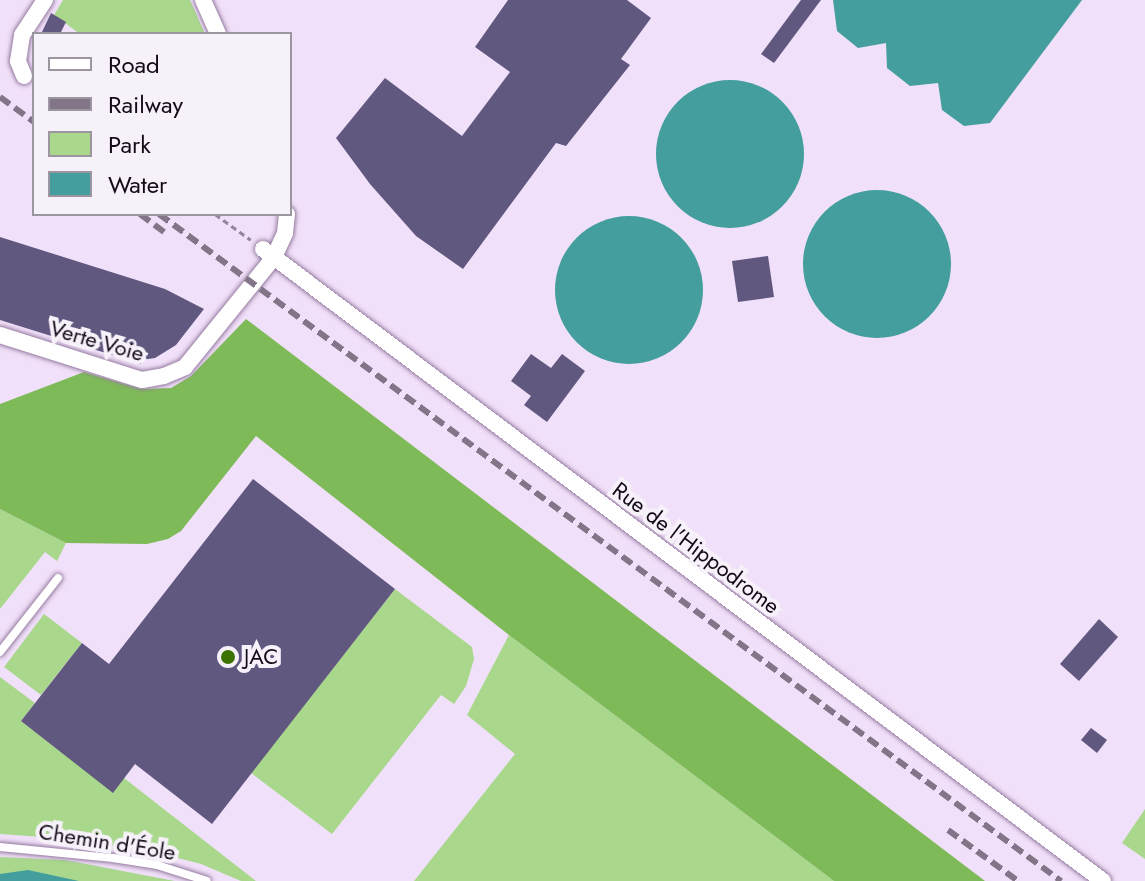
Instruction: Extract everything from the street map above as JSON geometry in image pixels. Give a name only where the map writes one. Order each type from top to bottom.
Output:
[{"type":"street","points":[[24,76],[18,61],[22,35],[45,0]]},
{"type":"street","points":[[203,0],[217,32]]},
{"type":"street","points":[[268,253],[285,233],[287,216]]},
{"type":"street","name":"Verte Voie","points":[[0,335],[142,380],[164,376],[185,367],[268,253]]},
{"type":"street","name":"Rue de l'Hippodrome","points":[[268,253],[1103,881]]},
{"type":"lane","points":[[0,652],[58,578]]},
{"type":"lane","name":"Chemin d'Éole","points":[[0,847],[157,865],[207,881]]},
{"type":"path","points":[[218,216],[268,253]]},
{"type":"green space","points":[[63,0],[190,0],[204,32],[77,32],[54,15]]},
{"type":"green space","points":[[246,319],[985,881],[834,881],[509,635],[256,436],[181,531],[168,539],[147,544],[66,543],[0,509],[0,404],[84,372],[141,389],[171,388],[191,376]]},
{"type":"green space","points":[[0,509],[66,543],[57,561],[45,552],[0,609]]},
{"type":"green space","points":[[395,589],[472,647],[474,659],[466,686],[454,704],[441,695],[332,834],[251,773]]},
{"type":"green space","points":[[44,614],[82,643],[41,695],[4,667]]},
{"type":"green space","points":[[509,635],[834,881],[414,881],[515,754],[467,715]]},
{"type":"green space","points":[[0,677],[35,703],[21,721],[113,792],[124,778],[256,881],[241,881],[201,864],[162,854],[70,839],[0,834]]},
{"type":"green space","points":[[1145,809],[1145,859],[1122,843]]},
{"type":"green space","points":[[0,857],[65,860],[175,881],[0,881]]},
{"type":"water","points":[[833,0],[1082,0],[990,123],[964,126],[942,110],[938,83],[910,86],[887,68],[886,43],[858,48],[837,31]]},
{"type":"water","points":[[730,80],[758,86],[782,102],[798,126],[804,154],[798,182],[782,206],[758,222],[730,228],[702,222],[678,206],[662,182],[656,154],[662,126],[678,102],[702,86]]},
{"type":"water","points":[[877,190],[905,196],[929,212],[945,236],[951,264],[945,292],[929,316],[905,332],[877,338],[849,332],[825,316],[809,292],[803,264],[809,236],[825,212],[849,196]]},
{"type":"water","points":[[629,216],[657,222],[681,238],[697,262],[703,290],[697,318],[681,342],[657,358],[629,364],[601,358],[577,342],[561,318],[555,290],[561,262],[577,238],[601,222]]},
{"type":"water","points":[[28,870],[79,881],[0,881],[0,874]]},
{"type":"building","points":[[508,0],[627,0],[651,18],[621,59],[630,65],[566,146],[556,143],[463,269],[416,236],[370,184],[336,138],[385,78],[462,136],[510,72],[475,47]]},
{"type":"building","points":[[801,0],[821,0],[774,63],[761,54]]},
{"type":"building","points":[[51,13],[66,22],[61,32],[42,32]]},
{"type":"building","points":[[0,237],[165,289],[204,309],[176,345],[155,358],[141,360],[141,364],[0,320]]},
{"type":"building","points":[[768,256],[774,297],[738,302],[732,261]]},
{"type":"building","points":[[531,354],[551,368],[562,354],[585,371],[547,422],[524,405],[531,396],[511,381]]},
{"type":"building","name":"JAC","points":[[253,479],[395,589],[212,824],[135,764],[113,793],[21,721],[82,643],[109,664]]},
{"type":"building","points":[[1099,619],[1118,637],[1079,681],[1060,664]]},
{"type":"building","points":[[1091,728],[1107,740],[1097,753],[1081,740]]},
{"type":"railway","points":[[0,97],[32,121]]},
{"type":"railway","points":[[143,216],[167,234]]},
{"type":"railway","points":[[162,216],[1061,881]]},
{"type":"railway","points":[[948,830],[1018,881]]},
{"type":"place","name":"JAC","points":[[228,657]]}]
